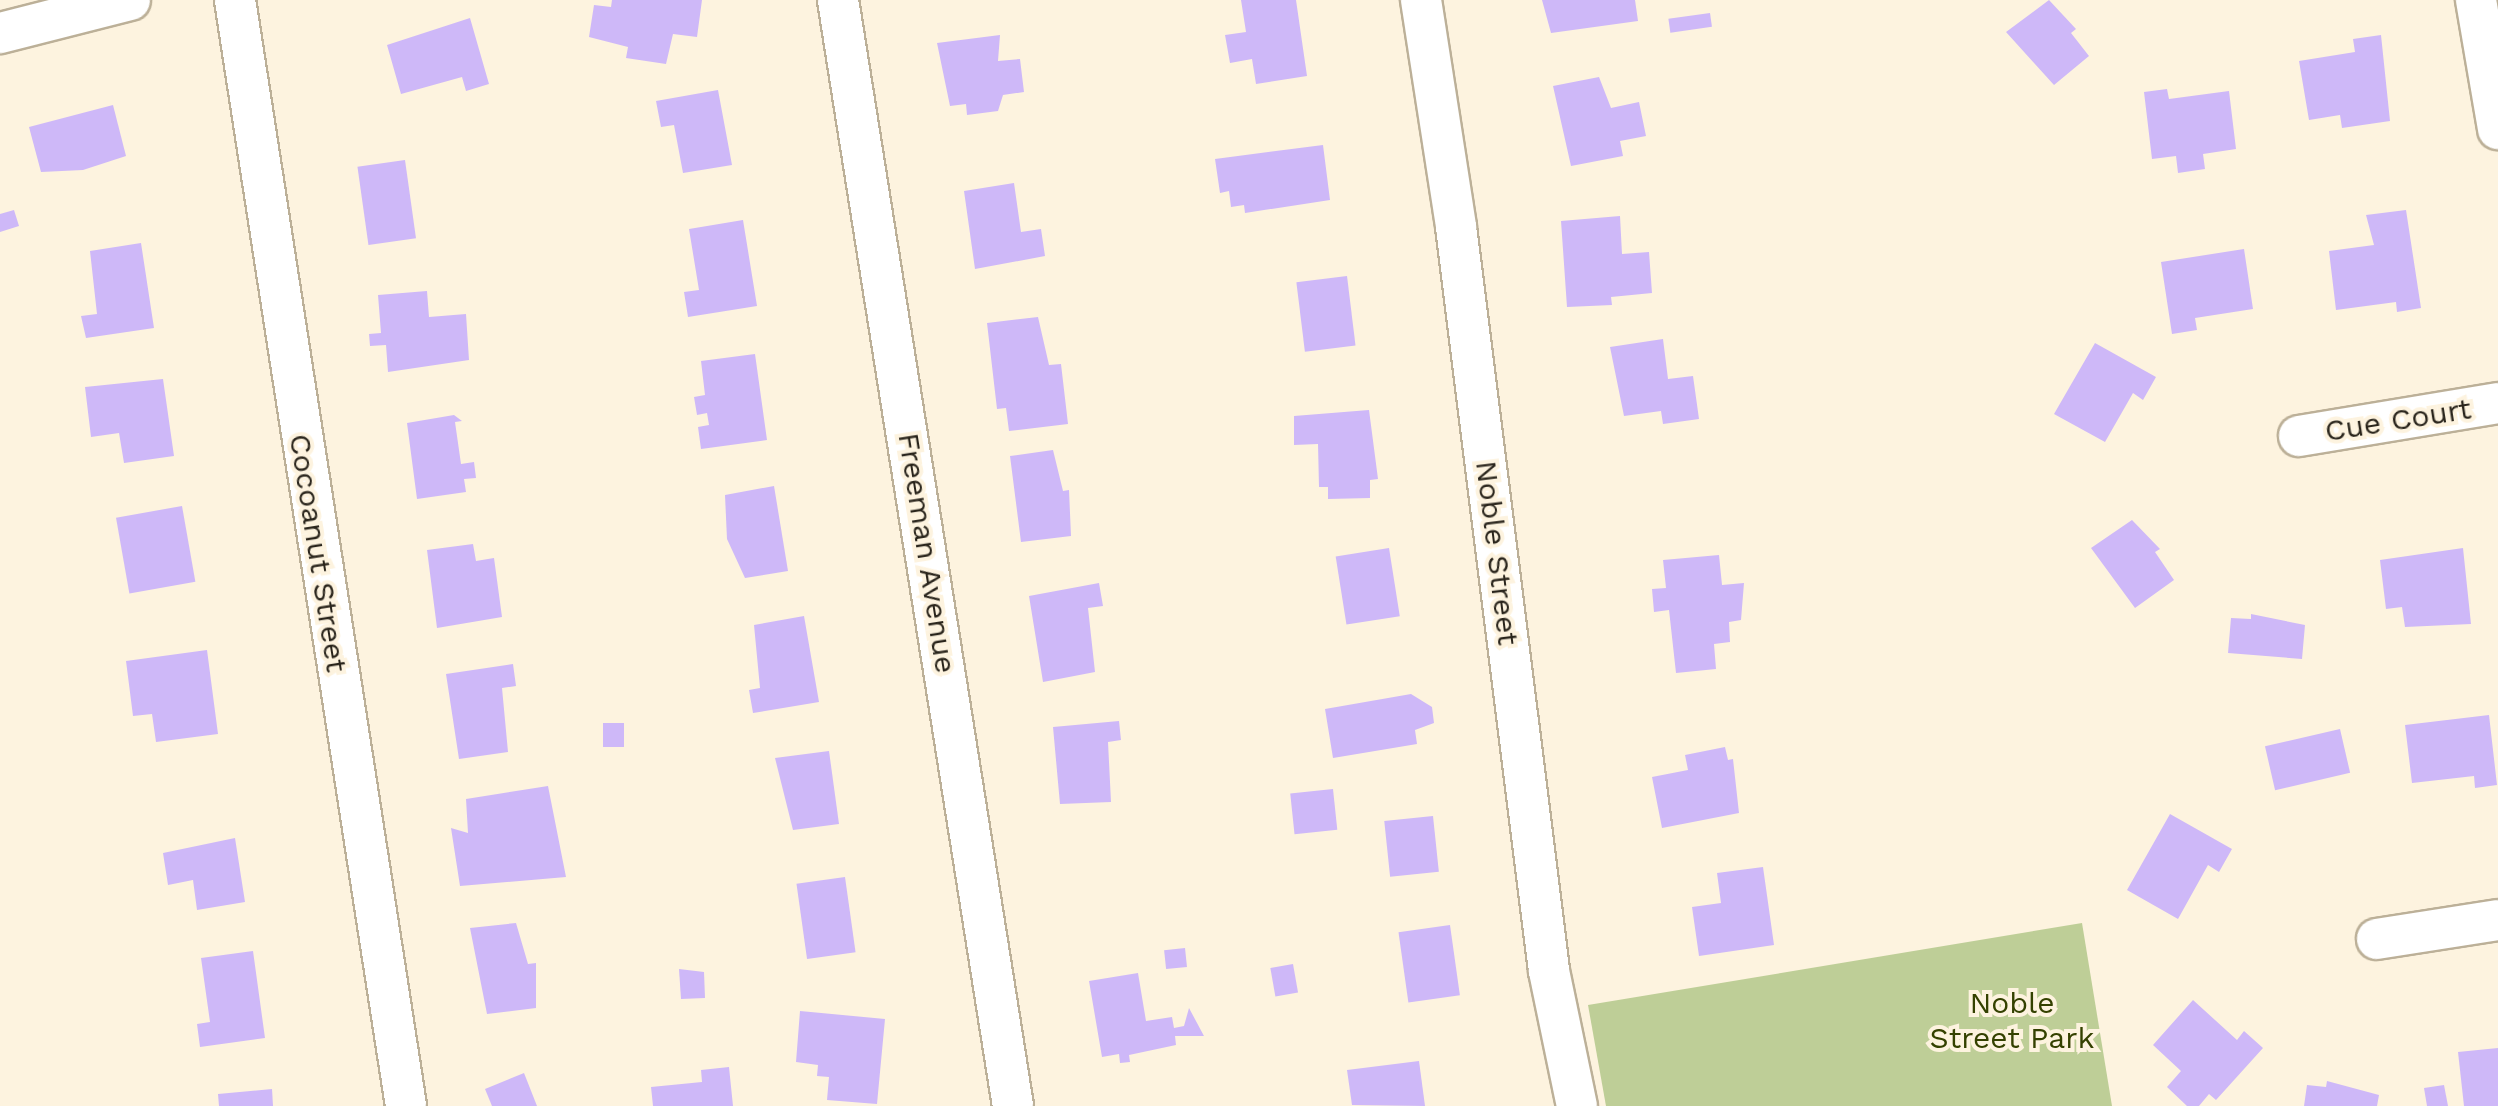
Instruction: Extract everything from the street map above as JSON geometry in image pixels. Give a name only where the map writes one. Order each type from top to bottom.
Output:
[{"type":"street","points":[[0,33],[130,0]]},
{"type":"street","name":"Cocoanut Street","points":[[235,0],[406,1106]]},
{"type":"street","name":"Freeman Avenue","points":[[838,0],[1012,1106]]},
{"type":"street","name":"Noble Street","points":[[1421,0],[1456,227],[1548,971],[1577,1106]]},
{"type":"street","points":[[2476,0],[2492,51],[2498,129]]},
{"type":"street","name":"Cue Court","points":[[2299,436],[2498,403]]},
{"type":"street","points":[[2376,939],[2498,920]]},
{"type":"green space","name":"Noble Street Park","points":[[2082,923],[2112,1106],[1606,1106],[1588,1005]]},
{"type":"building","points":[[612,0],[702,0],[697,37],[673,34],[666,64],[626,58],[628,47],[589,37],[594,5],[611,7]]},
{"type":"building","points":[[1241,0],[1296,0],[1307,76],[1256,84],[1252,59],[1230,63],[1225,35],[1246,32]]},
{"type":"building","points":[[1542,0],[1635,0],[1638,21],[1551,33]]},
{"type":"building","points":[[2049,0],[2076,29],[2071,33],[2089,56],[2054,85],[2006,32]]},
{"type":"building","points":[[1710,13],[1712,27],[1670,33],[1668,19]]},
{"type":"building","points":[[470,18],[489,84],[466,91],[462,77],[401,94],[387,45]]},
{"type":"building","points":[[1000,35],[998,61],[1020,59],[1024,92],[1003,95],[998,111],[967,115],[966,104],[950,106],[937,43]]},
{"type":"building","points":[[2381,35],[2390,121],[2342,128],[2340,115],[2309,120],[2299,61],[2355,52],[2353,39]]},
{"type":"building","points":[[1599,77],[1611,108],[1639,102],[1646,136],[1620,141],[1623,156],[1571,166],[1553,86]]},
{"type":"building","points":[[2167,89],[2169,99],[2229,91],[2236,149],[2203,154],[2205,169],[2178,173],[2176,156],[2152,159],[2144,92]]},
{"type":"building","points":[[718,90],[732,165],[683,173],[674,125],[661,127],[656,101]]},
{"type":"building","points":[[113,105],[126,156],[83,170],[41,172],[29,127]]},
{"type":"building","points":[[1323,145],[1330,200],[1245,213],[1244,205],[1231,207],[1229,191],[1220,193],[1215,159]]},
{"type":"building","points":[[405,160],[416,238],[368,245],[357,167]]},
{"type":"building","points":[[1014,183],[1021,232],[1041,229],[1045,256],[975,269],[964,191]]},
{"type":"building","points":[[14,210],[19,226],[0,232],[0,214]]},
{"type":"building","points":[[2406,210],[2421,308],[2397,312],[2396,302],[2336,310],[2329,251],[2374,245],[2366,215]]},
{"type":"building","points":[[1620,216],[1622,254],[1649,252],[1652,293],[1611,297],[1612,305],[1567,307],[1561,221]]},
{"type":"building","points":[[743,220],[757,306],[688,317],[684,292],[699,290],[689,229]]},
{"type":"building","points":[[141,243],[154,328],[86,338],[81,316],[97,314],[90,251]]},
{"type":"building","points":[[2244,249],[2253,309],[2195,318],[2197,330],[2172,334],[2161,262]]},
{"type":"building","points":[[1347,276],[1356,345],[1305,352],[1296,282]]},
{"type":"building","points":[[427,291],[429,317],[466,314],[469,360],[388,372],[386,345],[370,346],[369,334],[381,333],[378,295]]},
{"type":"building","points":[[1038,317],[1049,365],[1061,364],[1068,424],[1009,431],[1006,408],[997,409],[987,323]]},
{"type":"building","points":[[1663,339],[1668,379],[1693,376],[1699,419],[1663,424],[1661,411],[1624,416],[1610,347]]},
{"type":"building","points":[[2095,343],[2156,377],[2143,400],[2133,393],[2105,442],[2054,414]]},
{"type":"building","points":[[755,354],[767,440],[701,449],[698,427],[709,425],[707,413],[697,415],[694,397],[705,395],[701,361]]},
{"type":"building","points":[[163,379],[174,456],[124,463],[119,433],[91,437],[85,387]]},
{"type":"building","points":[[1369,410],[1378,479],[1370,480],[1370,498],[1328,499],[1328,487],[1319,487],[1318,444],[1294,445],[1294,416]]},
{"type":"building","points":[[454,415],[462,421],[455,422],[461,464],[474,462],[476,478],[464,479],[466,492],[417,499],[407,423]]},
{"type":"building","points":[[1053,450],[1063,491],[1069,490],[1071,536],[1021,542],[1010,456]]},
{"type":"building","points":[[774,486],[788,571],[745,578],[727,539],[725,495]]},
{"type":"building","points":[[182,506],[195,582],[129,593],[116,518]]},
{"type":"building","points":[[2132,520],[2160,549],[2155,552],[2174,580],[2135,608],[2091,548]]},
{"type":"building","points":[[473,544],[476,561],[494,558],[502,617],[437,628],[427,550]]},
{"type":"building","points":[[1389,548],[1400,616],[1346,625],[1336,556]]},
{"type":"building","points":[[2463,548],[2471,624],[2405,627],[2402,607],[2386,609],[2380,560]]},
{"type":"building","points":[[1719,555],[1722,585],[1744,583],[1741,620],[1729,622],[1730,642],[1714,644],[1716,669],[1676,673],[1669,610],[1654,612],[1652,589],[1666,588],[1663,560]]},
{"type":"building","points":[[1099,583],[1103,606],[1088,608],[1095,672],[1043,682],[1029,596]]},
{"type":"building","points":[[2251,614],[2305,625],[2302,659],[2228,653],[2231,618],[2251,619]]},
{"type":"building","points":[[804,616],[819,702],[753,713],[749,690],[760,688],[754,625]]},
{"type":"building","points":[[207,650],[218,734],[156,742],[152,714],[133,716],[126,661]]},
{"type":"building","points":[[513,664],[516,686],[502,688],[508,752],[459,759],[446,674]]},
{"type":"building","points":[[1411,694],[1432,707],[1434,723],[1415,730],[1417,744],[1333,758],[1325,709]]},
{"type":"building","points":[[2489,715],[2497,785],[2475,788],[2474,776],[2412,783],[2405,725]]},
{"type":"building","points":[[1119,721],[1121,740],[1108,742],[1111,802],[1060,804],[1053,727]]},
{"type":"building","points":[[603,723],[624,723],[624,747],[603,747]]},
{"type":"building","points":[[2340,729],[2350,773],[2275,790],[2265,746]]},
{"type":"building","points":[[1725,747],[1728,760],[1733,759],[1739,813],[1662,828],[1652,777],[1688,770],[1685,755]]},
{"type":"building","points":[[829,751],[839,824],[793,830],[775,758]]},
{"type":"building","points":[[548,786],[566,877],[460,886],[451,828],[468,833],[466,799]]},
{"type":"building","points":[[1333,789],[1337,830],[1295,834],[1290,793]]},
{"type":"building","points":[[2170,814],[2232,849],[2219,872],[2208,865],[2178,919],[2127,890]]},
{"type":"building","points":[[1433,816],[1439,872],[1390,877],[1384,821]]},
{"type":"building","points":[[235,838],[245,902],[197,910],[193,880],[168,885],[163,853]]},
{"type":"building","points":[[1763,867],[1774,945],[1699,956],[1692,907],[1721,903],[1717,873]]},
{"type":"building","points":[[845,877],[856,952],[807,959],[796,884]]},
{"type":"building","points":[[516,923],[528,964],[536,963],[536,1008],[487,1014],[470,928]]},
{"type":"building","points":[[1450,925],[1460,995],[1408,1003],[1399,932]]},
{"type":"building","points":[[1185,948],[1187,967],[1166,969],[1164,950]]},
{"type":"building","points":[[253,951],[265,1038],[200,1047],[197,1024],[210,1022],[201,958]]},
{"type":"building","points":[[1293,964],[1298,993],[1275,997],[1270,968]]},
{"type":"building","points":[[679,969],[704,972],[705,998],[681,999]]},
{"type":"building","points":[[1138,973],[1146,1021],[1172,1017],[1174,1028],[1184,1026],[1189,1008],[1204,1036],[1175,1036],[1176,1045],[1129,1055],[1130,1062],[1120,1063],[1119,1054],[1102,1057],[1089,981]]},
{"type":"building","points":[[2193,1000],[2237,1040],[2244,1031],[2263,1048],[2216,1100],[2209,1094],[2199,1106],[2187,1106],[2167,1087],[2181,1071],[2153,1045]]},
{"type":"building","points":[[800,1011],[885,1019],[877,1104],[827,1100],[829,1077],[817,1076],[818,1065],[796,1062]]},
{"type":"building","points":[[2498,1048],[2498,1106],[2464,1106],[2458,1052]]},
{"type":"building","points":[[1419,1061],[1425,1106],[1352,1105],[1347,1070]]},
{"type":"building","points":[[729,1067],[733,1106],[653,1106],[651,1087],[702,1082],[701,1070]]},
{"type":"building","points":[[524,1073],[537,1106],[492,1106],[485,1089]]},
{"type":"building","points":[[2327,1081],[2379,1095],[2377,1106],[2304,1106],[2307,1085],[2326,1087]]},
{"type":"building","points":[[2444,1085],[2448,1106],[2427,1106],[2424,1088]]},
{"type":"building","points":[[272,1089],[273,1106],[219,1106],[218,1094]]}]
